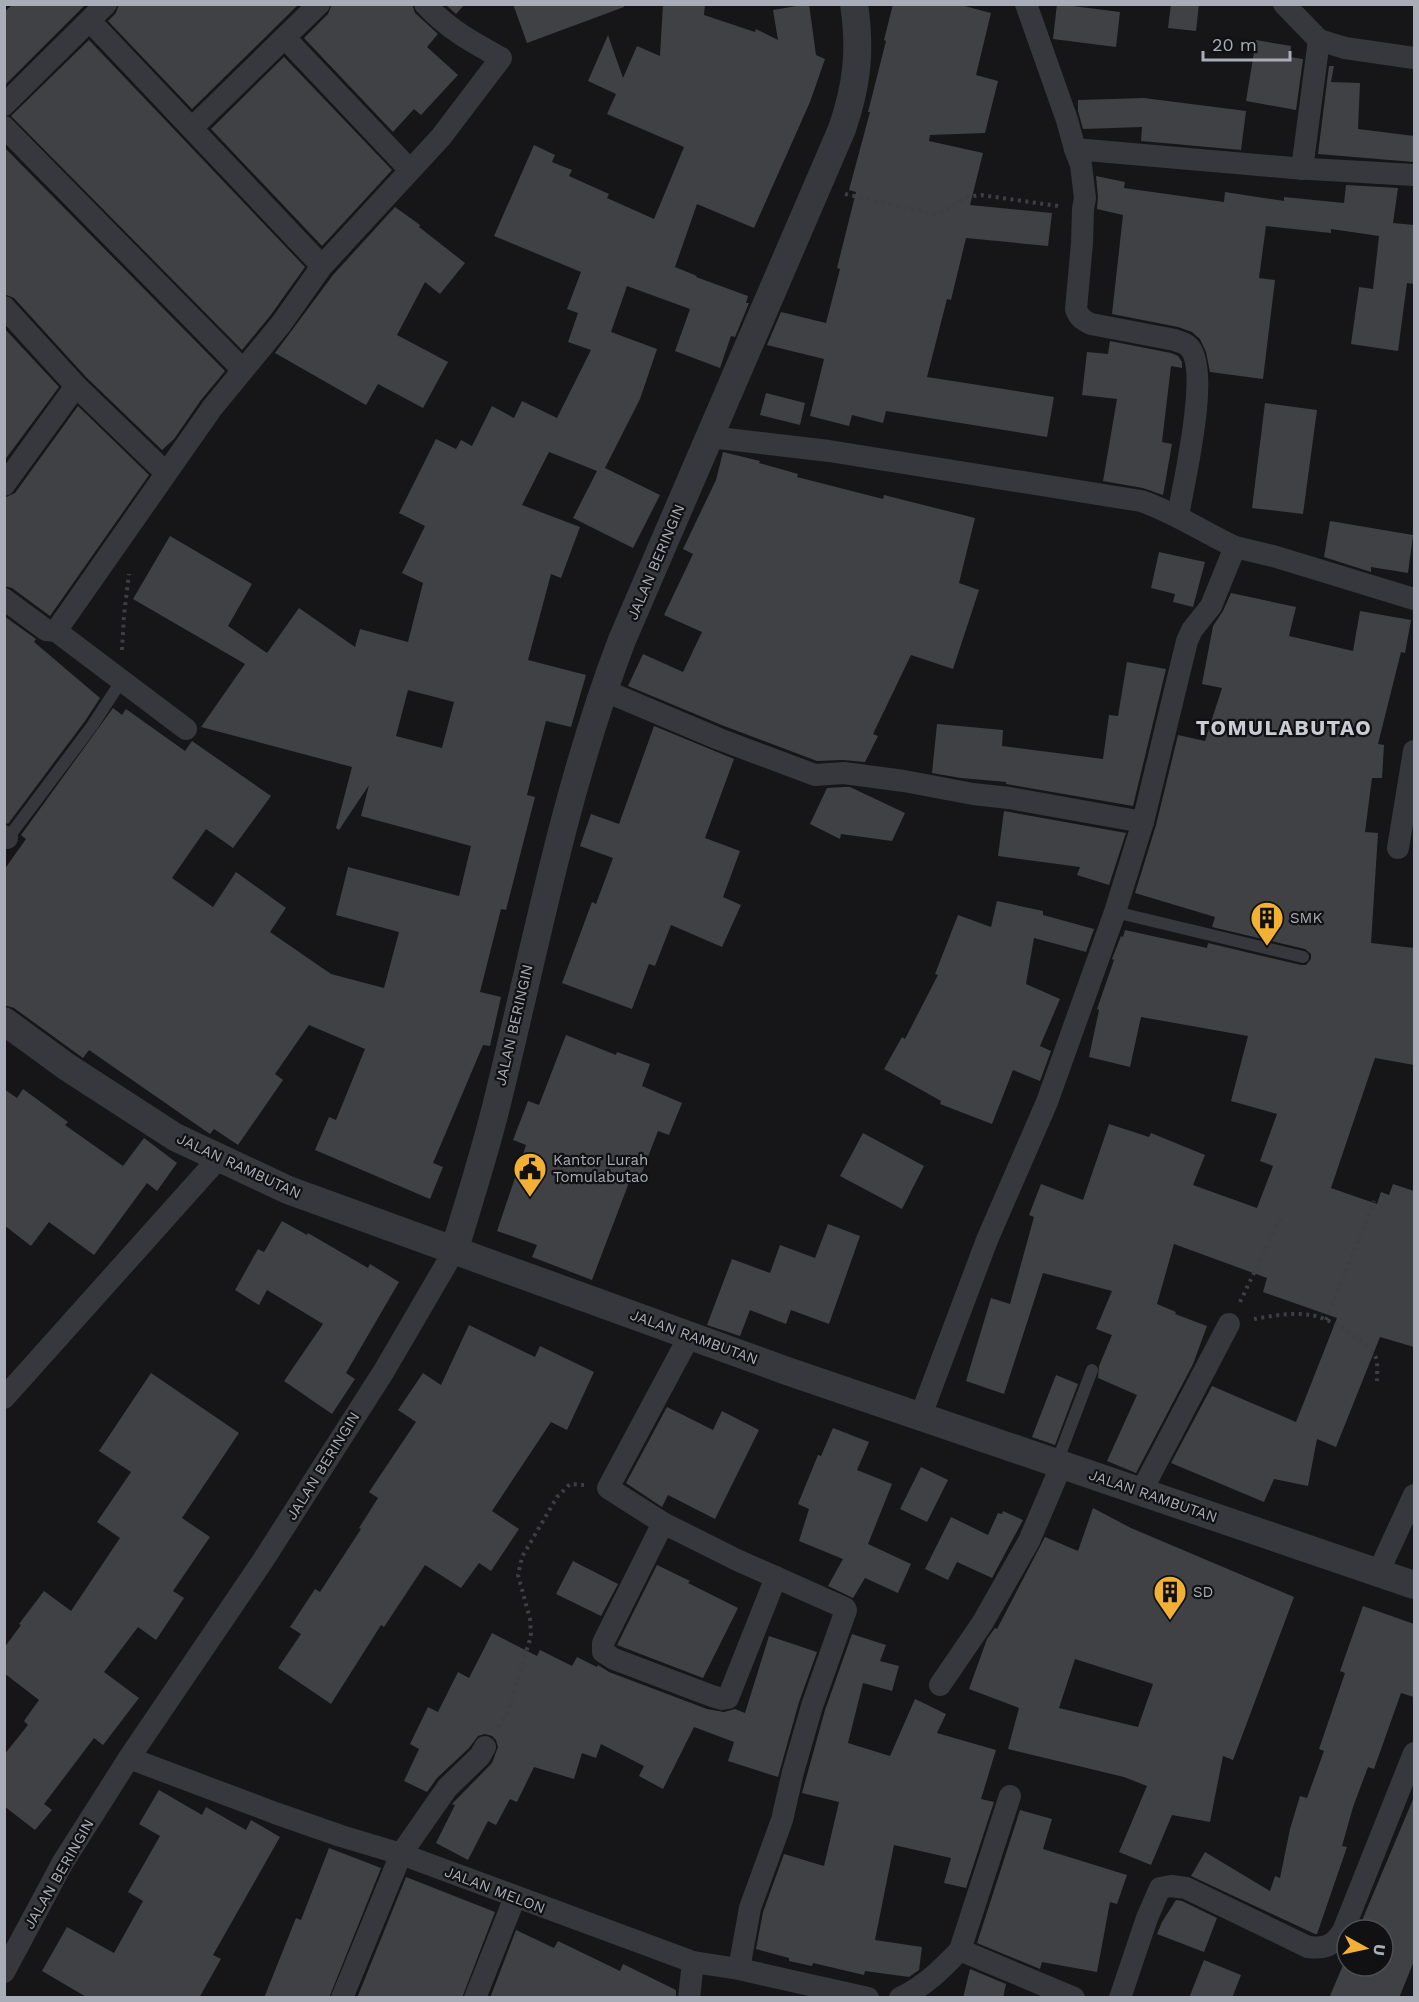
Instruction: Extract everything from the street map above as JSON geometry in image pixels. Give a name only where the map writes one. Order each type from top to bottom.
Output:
[{"type":"street","points":[[4,105],[106,4]]},
{"type":"street","points":[[192,128],[286,39],[319,4]]},
{"type":"street","points":[[56,631],[242,369],[281,324],[322,266],[441,136],[501,58],[441,22],[425,4]]},
{"type":"street","name":"JALAN BERINGIN","points":[[4,1972],[63,1862],[129,1758],[262,1562],[384,1371],[454,1251],[493,1116],[570,796],[603,690],[842,129],[855,84],[859,54],[854,4]]},
{"type":"street","points":[[1026,4],[1067,120],[1084,178],[1085,198],[1077,309],[1081,319],[1091,324],[1175,340],[1188,345],[1198,369],[1193,436],[1178,516]]},
{"type":"street","points":[[1284,4],[1319,40],[1346,48],[1414,58]]},
{"type":"street","points":[[90,21],[322,266]]},
{"type":"street","points":[[286,39],[410,170]]},
{"type":"street","points":[[1302,169],[1319,40]]},
{"type":"street","points":[[4,127],[242,369]]},
{"type":"street","points":[[1075,149],[1302,169],[1414,175]]},
{"type":"street","points":[[4,307],[76,386],[166,473]]},
{"type":"street","points":[[4,485],[76,386]]},
{"type":"street","points":[[710,437],[829,451],[1141,501],[1178,516],[1203,532],[1235,547],[1273,556],[1414,599]]},
{"type":"street","points":[[921,1415],[987,1240],[1047,1102],[1116,912],[1143,822],[1187,641],[1192,630],[1212,606],[1235,547]]},
{"type":"street","points":[[4,599],[46,630],[56,631],[186,729]]},
{"type":"street","points":[[603,690],[719,739],[815,775],[844,773],[904,781],[1143,822]]},
{"type":"street","points":[[1398,848],[1410,812],[1414,751]]},
{"type":"street","name":"JALAN RAMBUTAN","points":[[4,1021],[67,1067],[165,1131],[218,1159],[288,1190],[788,1371],[1414,1585]]},
{"type":"street","points":[[4,1398],[218,1159]]},
{"type":"street","points":[[1141,1492],[1229,1324]]},
{"type":"street","points":[[690,1335],[608,1488],[663,1523],[846,1610],[812,1707],[782,1820],[750,1908],[739,1969]]},
{"type":"street","points":[[940,1685],[983,1622],[1029,1541],[1059,1463]]},
{"type":"street","points":[[1378,1573],[1414,1495]]},
{"type":"street","points":[[663,1523],[603,1643],[603,1652],[614,1659],[712,1696],[728,1698],[776,1577]]},
{"type":"street","points":[[342,1998],[401,1854],[447,1788],[480,1756],[485,1747]]},
{"type":"street","points":[[1120,1998],[1147,1918],[1160,1888],[1171,1886],[1186,1888],[1308,1947],[1323,1948],[1335,1942],[1343,1931],[1414,1753]]},
{"type":"street","name":"JALAN MELON","points":[[129,1758],[275,1814],[401,1854],[693,1962],[739,1969],[868,1998]]},
{"type":"street","points":[[900,1998],[938,1974],[960,1950],[1010,1796]]},
{"type":"street","points":[[475,1998],[515,1897]]},
{"type":"street","points":[[960,1950],[1074,1998]]},
{"type":"street","points":[[689,1998],[693,1962]]},
{"type":"lane","points":[[5,839],[92,726],[122,680]]},
{"type":"lane","points":[[1116,912],[1303,957]]},
{"type":"lane","points":[[1059,1463],[1092,1370]]},
{"type":"path","points":[[817,188],[934,214],[950,208],[967,197],[981,195],[1083,209]]},
{"type":"path","points":[[122,680],[123,615],[130,570]]},
{"type":"path","points":[[1326,1320],[1374,1201]]},
{"type":"path","points":[[1229,1324],[1281,1217]]},
{"type":"path","points":[[1229,1324],[1256,1318],[1298,1314],[1326,1320],[1368,1346],[1376,1359],[1377,1381]]},
{"type":"path","points":[[485,1747],[508,1711],[531,1636],[530,1619],[518,1575],[522,1557],[557,1497],[570,1484],[608,1488]]},
{"type":"building","points":[[13,4],[86,4],[4,86],[4,12]]},
{"type":"building","points":[[119,4],[299,4],[192,109],[108,21],[116,13]]},
{"type":"building","points":[[332,4],[412,4],[415,13],[438,34],[427,47],[458,75],[421,115],[414,109],[393,132],[304,38],[328,14]]},
{"type":"building","points":[[445,4],[465,4],[456,14]]},
{"type":"building","points":[[513,4],[624,4],[624,7],[527,43]]},
{"type":"building","points":[[663,4],[705,4],[704,15],[755,32],[756,29],[778,40],[773,10],[809,4],[816,55],[825,59],[810,102],[754,228],[697,204],[675,267],[748,296],[746,303],[749,303],[735,337],[731,336],[720,368],[675,351],[690,309],[627,286],[611,332],[657,349],[640,399],[605,468],[660,495],[633,548],[573,518],[597,471],[549,452],[522,505],[580,527],[561,578],[551,574],[528,660],[586,675],[571,727],[546,721],[527,795],[535,797],[506,910],[501,909],[480,992],[501,997],[490,1046],[483,1045],[433,1163],[443,1167],[430,1199],[315,1150],[329,1117],[336,1120],[365,1049],[309,1025],[275,1074],[283,1080],[238,1145],[214,1129],[210,1134],[89,1050],[83,1058],[14,1008],[4,1005],[4,870],[26,839],[21,835],[113,708],[122,715],[126,709],[185,751],[192,741],[271,796],[233,848],[206,829],[172,878],[213,907],[236,872],[286,908],[270,932],[331,974],[384,988],[399,932],[336,915],[348,867],[459,896],[471,846],[361,816],[369,785],[339,830],[336,828],[352,767],[201,727],[245,664],[133,599],[170,536],[252,584],[228,626],[267,653],[299,608],[355,647],[360,629],[408,642],[423,583],[402,573],[425,526],[399,513],[436,439],[456,449],[461,440],[472,446],[492,406],[514,418],[522,401],[557,418],[591,350],[568,342],[578,313],[567,309],[581,272],[494,236],[534,145],[555,155],[552,162],[572,170],[569,176],[609,194],[607,198],[654,219],[684,147],[607,114],[616,94],[588,81],[608,35],[623,78],[637,46],[660,56]],"holes":[[[408,690],[454,702],[442,748],[396,736]]]},
{"type":"building","points":[[893,4],[957,4],[991,13],[976,75],[998,81],[985,133],[930,135],[929,141],[983,153],[970,205],[1052,213],[1048,246],[966,238],[951,300],[947,299],[927,377],[1054,397],[1047,437],[886,411],[883,423],[852,415],[849,426],[810,416],[824,359],[767,345],[781,312],[826,323],[856,192],[849,190],[870,112],[868,112]]},
{"type":"building","points":[[1057,4],[1120,12],[1116,47],[1053,39]]},
{"type":"building","points":[[1171,4],[1199,4],[1196,31],[1168,28]]},
{"type":"building","points":[[89,40],[305,267],[242,350],[11,116]]},
{"type":"building","points":[[1256,40],[1291,46],[1290,57],[1303,59],[1296,110],[1246,101]]},
{"type":"building","points":[[284,57],[392,170],[322,246],[211,129]]},
{"type":"building","points":[[1329,66],[1334,66],[1331,82],[1360,83],[1358,129],[1414,136],[1414,162],[1318,154]]},
{"type":"building","points":[[1144,98],[1246,111],[1241,150],[1141,141],[1142,127],[1083,129],[1078,111],[1078,100]]},
{"type":"building","points":[[4,147],[225,371],[174,439],[162,450],[86,377],[14,298],[4,294]]},
{"type":"building","points":[[1096,176],[1125,182],[1124,188],[1224,202],[1225,192],[1284,201],[1284,197],[1344,203],[1346,185],[1398,188],[1393,223],[1414,225],[1414,284],[1407,283],[1398,351],[1351,344],[1359,287],[1373,289],[1379,236],[1331,229],[1331,233],[1266,226],[1259,278],[1275,280],[1263,379],[1210,372],[1206,352],[1200,339],[1192,332],[1178,327],[1112,314],[1123,215],[1097,209]]},
{"type":"building","points":[[395,207],[465,263],[440,294],[425,282],[397,335],[448,362],[423,408],[378,384],[366,405],[275,353],[333,275]]},
{"type":"building","points":[[4,328],[59,387],[4,461]]},
{"type":"building","points":[[1110,341],[1171,353],[1178,356],[1182,362],[1182,368],[1171,366],[1162,442],[1172,444],[1163,495],[1143,488],[1103,481],[1117,399],[1082,395],[1087,352],[1108,354]]},
{"type":"building","points":[[766,393],[805,403],[800,425],[760,415]]},
{"type":"building","points":[[1265,403],[1317,410],[1303,514],[1252,508]]},
{"type":"building","points":[[78,406],[149,475],[50,616],[12,588],[4,586],[4,498],[15,493]]},
{"type":"building","points":[[723,452],[760,461],[759,463],[798,474],[797,477],[883,499],[884,495],[975,518],[959,583],[979,590],[953,669],[911,655],[873,734],[878,736],[865,762],[817,761],[628,686],[643,654],[683,672],[702,632],[664,615],[693,554],[683,549],[716,480]]},
{"type":"building","points":[[1330,521],[1413,535],[1408,573],[1371,567],[1371,572],[1324,557]]},
{"type":"building","points":[[1159,552],[1205,562],[1193,607],[1173,602],[1175,594],[1151,588]]},
{"type":"building","points":[[1231,593],[1296,607],[1289,636],[1353,651],[1360,611],[1411,620],[1405,653],[1401,652],[1378,744],[1384,745],[1382,778],[1372,778],[1365,832],[1378,833],[1371,943],[1414,948],[1414,1065],[1375,1058],[1331,1188],[1377,1204],[1381,1192],[1389,1195],[1393,1184],[1414,1191],[1414,1347],[1380,1337],[1336,1447],[1317,1439],[1308,1486],[1274,1479],[1264,1502],[1171,1463],[1212,1386],[1296,1422],[1337,1318],[1263,1292],[1267,1278],[1174,1244],[1157,1304],[1176,1312],[1175,1314],[1207,1326],[1193,1364],[1136,1473],[1107,1461],[1137,1395],[1098,1378],[1099,1366],[1112,1335],[1096,1329],[1112,1291],[1043,1273],[1004,1394],[966,1381],[991,1298],[1010,1304],[1034,1217],[1029,1215],[1041,1184],[1083,1200],[1109,1124],[1149,1137],[1151,1133],[1205,1155],[1193,1185],[1257,1208],[1273,1166],[1260,1161],[1277,1114],[1231,1101],[1248,1036],[1141,1017],[1130,1067],[1089,1057],[1099,1010],[1097,1009],[1114,960],[1112,959],[1125,930],[1207,948],[1208,943],[1301,965],[1306,965],[1311,959],[1311,954],[1305,949],[1212,927],[1215,917],[1135,893],[1156,825],[1178,735],[1205,741],[1222,688],[1202,684],[1213,626]]},
{"type":"building","points":[[4,616],[36,639],[34,642],[100,698],[8,824],[4,822]]},
{"type":"building","points":[[1127,662],[1166,669],[1133,806],[1006,784],[1006,782],[932,773],[937,724],[1003,730],[1002,746],[1103,759],[1109,715],[1118,716]]},
{"type":"building","points":[[654,726],[734,759],[705,838],[740,851],[723,897],[741,905],[722,947],[671,925],[655,966],[649,964],[632,1009],[562,983],[592,902],[596,904],[613,858],[580,846],[591,814],[619,824]]},
{"type":"building","points":[[850,787],[905,813],[892,841],[841,834],[840,839],[810,824],[827,788]]},
{"type":"building","points":[[1004,811],[1126,833],[1109,885],[1077,875],[1080,867],[998,856]]},
{"type":"building","points":[[997,901],[1043,911],[1043,915],[1094,929],[1086,952],[1034,938],[1026,984],[1060,999],[1040,1046],[1051,1051],[1040,1081],[1013,1070],[992,1124],[940,1104],[941,1101],[884,1069],[902,1037],[905,1039],[938,975],[935,974],[958,915],[991,927]]},
{"type":"building","points":[[566,1035],[616,1055],[617,1052],[650,1064],[642,1086],[682,1103],[669,1135],[658,1131],[641,1175],[633,1172],[592,1280],[532,1257],[537,1245],[497,1231],[526,1145],[513,1140],[528,1101],[539,1105]]},
{"type":"building","points":[[4,1089],[17,1098],[23,1089],[68,1122],[65,1125],[123,1166],[144,1138],[177,1163],[157,1191],[147,1183],[94,1255],[49,1222],[31,1246],[4,1225]]},
{"type":"building","points":[[863,1133],[924,1166],[902,1209],[840,1176]]},
{"type":"building","points":[[282,1221],[307,1235],[308,1233],[368,1268],[370,1264],[399,1282],[346,1373],[355,1379],[332,1414],[284,1381],[323,1324],[267,1290],[259,1305],[235,1290],[258,1249],[264,1252]]},
{"type":"building","points":[[828,1224],[860,1236],[829,1324],[791,1310],[786,1324],[750,1310],[740,1336],[707,1325],[732,1259],[770,1273],[780,1245],[815,1258]]},
{"type":"building","points":[[469,1325],[535,1357],[540,1346],[594,1372],[567,1430],[551,1422],[492,1511],[519,1529],[491,1571],[479,1563],[461,1588],[425,1565],[384,1627],[381,1625],[331,1704],[278,1668],[301,1634],[290,1627],[315,1589],[320,1592],[361,1529],[359,1528],[378,1498],[369,1492],[416,1422],[398,1410],[423,1373],[441,1385]]},
{"type":"building","points":[[151,1373],[239,1433],[182,1518],[210,1537],[173,1591],[184,1598],[156,1640],[138,1627],[104,1672],[139,1698],[103,1745],[94,1738],[44,1804],[52,1810],[35,1830],[4,1806],[4,1755],[28,1725],[24,1721],[39,1700],[4,1673],[4,1648],[44,1591],[71,1611],[120,1538],[97,1522],[131,1472],[99,1451]]},
{"type":"building","points":[[1056,1375],[1078,1384],[1055,1445],[1032,1437]]},
{"type":"building","points":[[667,1407],[713,1430],[722,1411],[759,1430],[715,1519],[668,1495],[662,1507],[626,1483]]},
{"type":"building","points":[[833,1428],[869,1442],[857,1470],[892,1484],[868,1544],[911,1564],[898,1593],[865,1578],[853,1598],[828,1586],[843,1559],[799,1541],[809,1509],[798,1504],[818,1455],[821,1456]]},
{"type":"building","points":[[921,1467],[948,1480],[927,1522],[900,1509]]},
{"type":"building","points":[[1093,1508],[1131,1528],[1294,1597],[1233,1760],[1223,1756],[1210,1822],[1172,1815],[1151,1865],[1119,1852],[1147,1786],[1124,1777],[1008,1749],[1019,1708],[969,1689],[987,1639],[995,1628],[997,1629],[1045,1537],[1078,1551]],"holes":[[[1075,1659],[1153,1684],[1138,1727],[1059,1708]]]},
{"type":"building","points":[[1003,1511],[1023,1520],[992,1578],[957,1562],[948,1580],[925,1569],[951,1517],[988,1535],[998,1513],[1002,1514]]},
{"type":"building","points":[[573,1561],[618,1584],[601,1616],[556,1594]]},
{"type":"building","points":[[657,1565],[738,1608],[703,1678],[617,1645]]},
{"type":"building","points":[[1363,1606],[1414,1624],[1414,1697],[1401,1693],[1374,1769],[1368,1767],[1342,1846],[1347,1847],[1317,1934],[1315,1934],[1191,1876],[1205,1852],[1270,1891],[1275,1876],[1280,1878],[1290,1829],[1300,1796],[1307,1798],[1324,1751],[1319,1749],[1345,1673],[1340,1671]]},
{"type":"building","points":[[492,1633],[537,1656],[540,1650],[572,1666],[577,1657],[609,1672],[707,1709],[724,1712],[735,1709],[745,1713],[769,1636],[817,1652],[799,1702],[778,1777],[728,1761],[734,1742],[694,1727],[663,1789],[639,1776],[644,1766],[601,1744],[596,1758],[582,1753],[574,1779],[534,1767],[517,1802],[510,1799],[496,1825],[488,1821],[468,1860],[436,1843],[455,1805],[452,1804],[492,1763],[498,1747],[496,1740],[485,1734],[478,1736],[469,1748],[437,1778],[427,1792],[404,1781],[419,1749],[410,1744],[428,1707],[438,1712],[458,1672],[469,1678]]},
{"type":"building","points":[[852,1634],[886,1645],[880,1661],[899,1666],[892,1691],[863,1683],[848,1743],[890,1756],[915,1699],[946,1714],[937,1733],[996,1750],[981,1799],[994,1802],[966,1888],[944,1883],[951,1858],[894,1845],[875,1940],[922,1947],[919,1970],[909,1977],[865,1971],[864,1975],[813,1963],[812,1966],[789,1961],[789,1958],[756,1949],[763,1912],[784,1854],[824,1866],[839,1802],[802,1793],[825,1710]]},
{"type":"building","points":[[159,1790],[202,1815],[206,1807],[246,1830],[251,1820],[280,1837],[213,1955],[221,1959],[199,1998],[88,1998],[42,1971],[67,1927],[114,1953],[143,1901],[128,1892],[160,1836],[139,1824]]},
{"type":"building","points":[[1414,1797],[1414,1961],[1399,1998],[1329,1998],[1338,1978],[1395,1978],[1395,1918],[1363,1918]]},
{"type":"building","points":[[1020,1810],[1052,1819],[1043,1849],[1127,1875],[1117,1904],[1110,1902],[1097,1972],[1042,1962],[1040,1969],[977,1943]]},
{"type":"building","points":[[329,1848],[381,1868],[329,1998],[264,1998],[296,1918],[301,1920]]},
{"type":"building","points":[[406,1877],[495,1912],[462,1998],[357,1998]]},
{"type":"building","points":[[1176,1900],[1217,1918],[1204,1952],[1157,1934]]},
{"type":"building","points":[[516,1930],[554,1948],[558,1941],[620,1971],[623,1964],[676,1990],[676,1998],[490,1998]]},
{"type":"building","points":[[1204,1960],[1241,1975],[1232,1998],[1189,1998]]},
{"type":"building","points":[[970,1969],[1006,1984],[1003,1998],[963,1998]]},
{"type":"place","name":"SMK","points":[[1267,947]]},
{"type":"place","name":"Kantor Lurah Tomulabutao","points":[[530,1198]]},
{"type":"place","name":"SD","points":[[1170,1621]]},
{"type":"district","name":"TOMULABUTAO","points":[[1284,728]]}]
